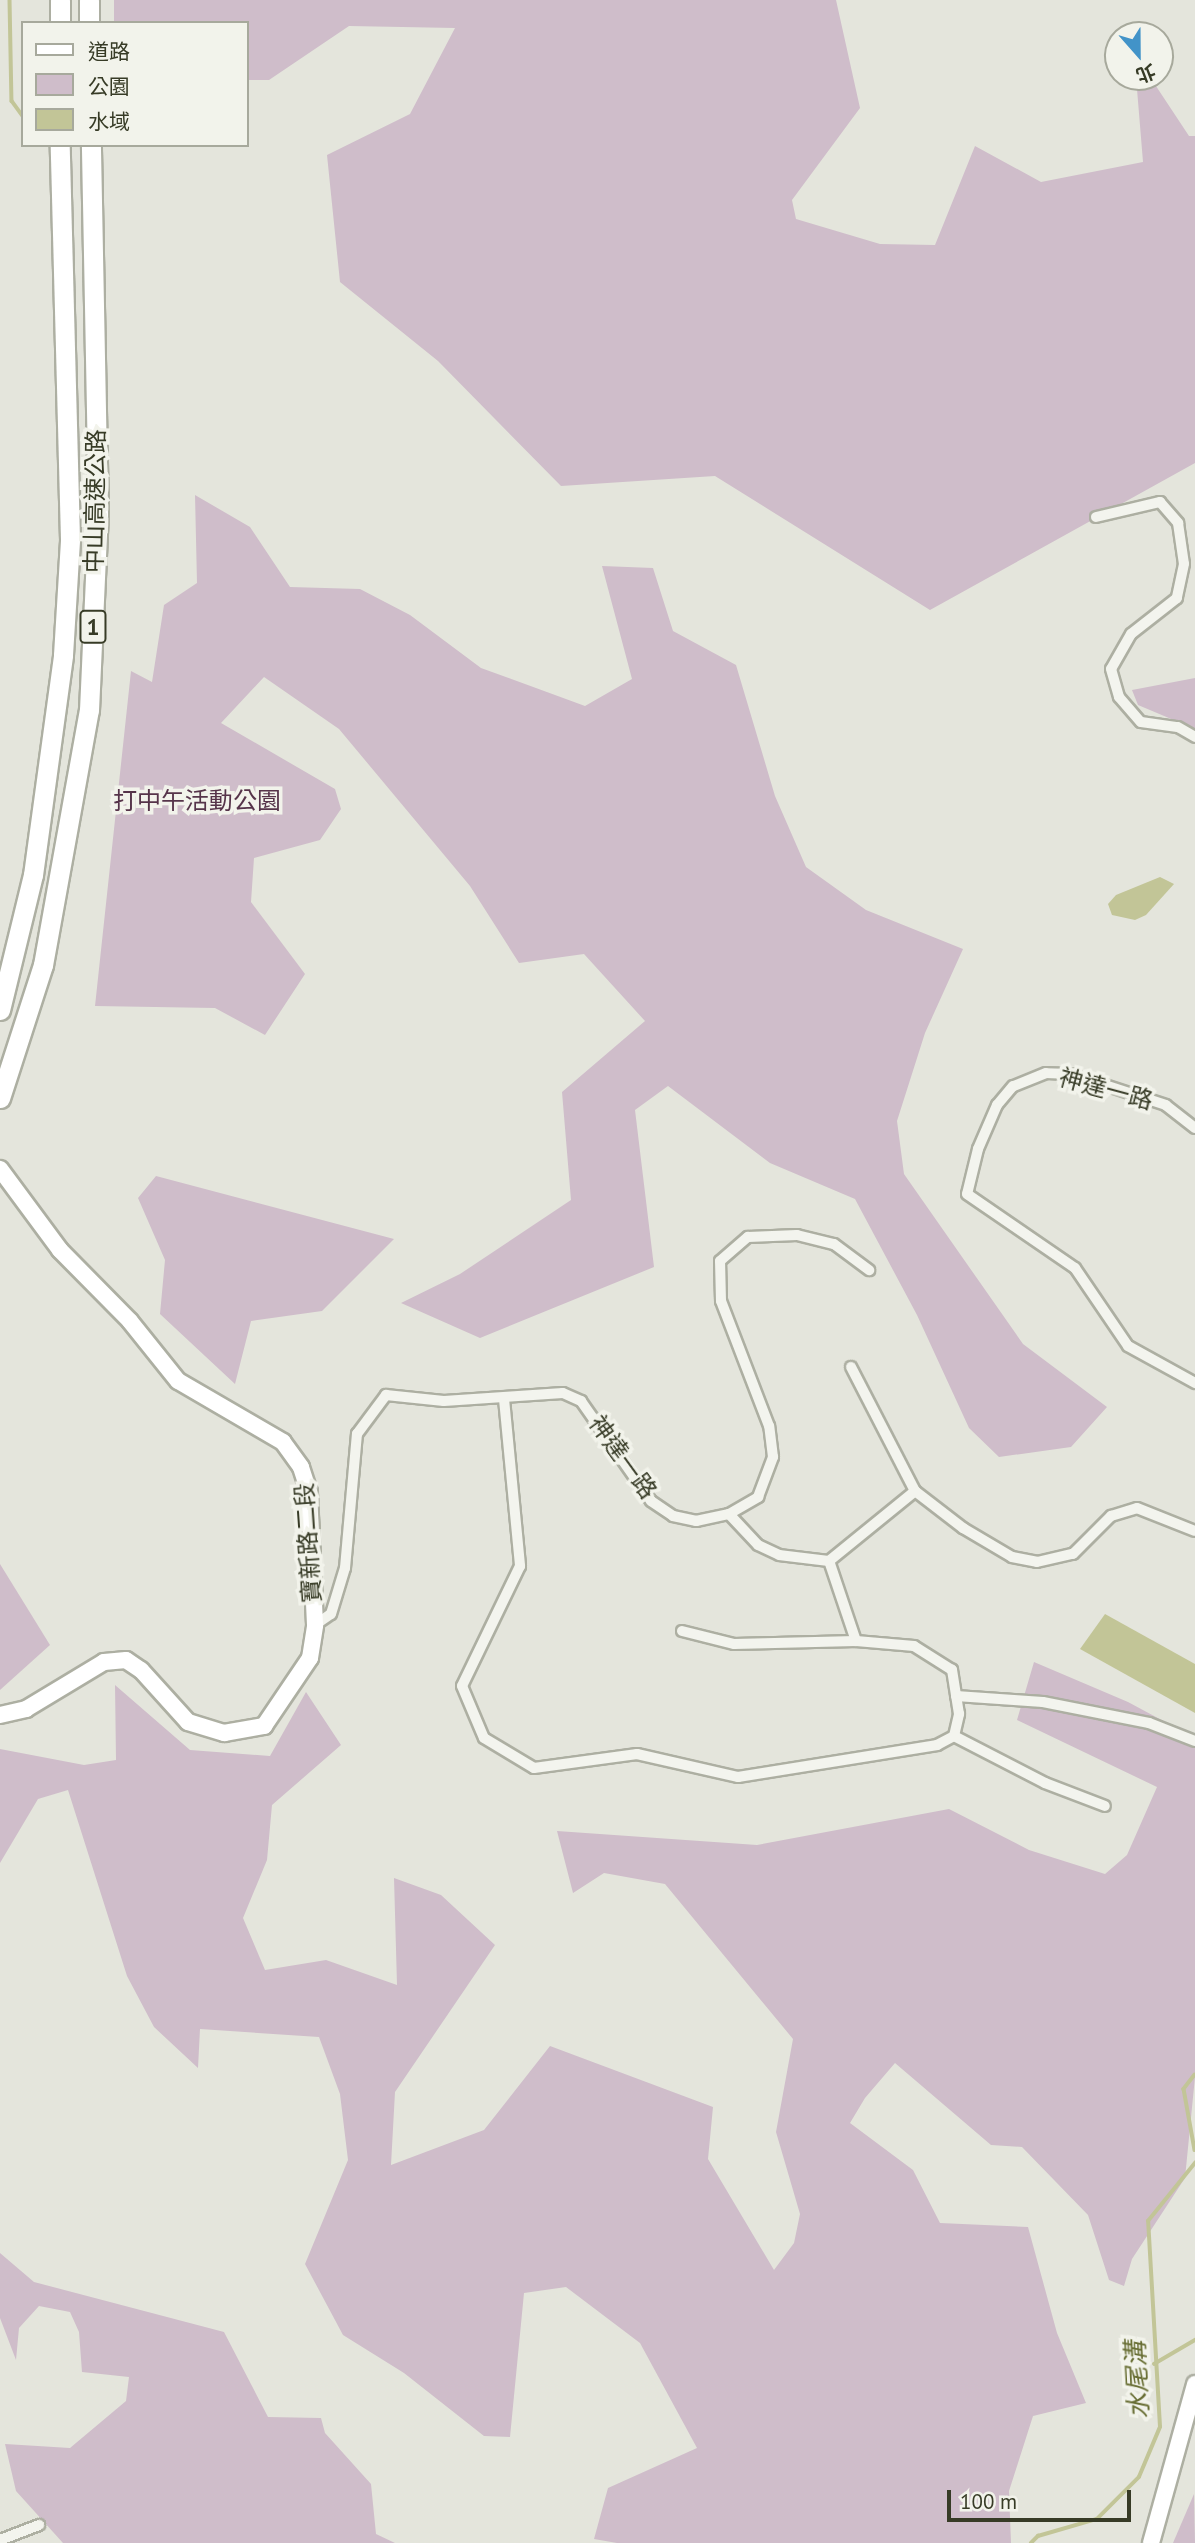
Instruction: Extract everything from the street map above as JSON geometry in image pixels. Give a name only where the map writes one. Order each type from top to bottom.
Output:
[{"type":"highway","points":[[60,0],[60,21]]},
{"type":"highway","points":[[89,0],[89,21]]},
{"type":"highway","name":"中山高速公路","points":[[0,1010],[33,875],[63,655],[70,526],[60,147]]},
{"type":"highway","name":"中山高速公路","points":[[0,1098],[43,965],[89,710],[98,514],[91,147]]},
{"type":"street","points":[[1096,517],[1160,502],[1178,523],[1184,564],[1177,598],[1131,634],[1111,669],[1119,697],[1141,722],[1178,727],[1195,737]]},
{"type":"street","name":"神達一路","points":[[1195,1128],[1166,1105],[1071,1074],[1046,1073],[1013,1086],[997,1105],[978,1149],[967,1194],[1076,1268],[1128,1346],[1195,1383]]},
{"type":"street","name":"寶新路二段","points":[[0,1169],[60,1250],[130,1321],[178,1381],[284,1442],[302,1467],[309,1492],[315,1625],[310,1658],[264,1726],[225,1733],[188,1722],[141,1670],[126,1660],[103,1662],[26,1709],[0,1715]]},
{"type":"street","points":[[869,1270],[834,1244],[797,1235],[748,1237],[720,1261],[721,1301],[769,1426],[773,1457],[758,1497],[729,1514],[758,1545],[779,1555],[829,1561],[915,1491]]},
{"type":"street","points":[[851,1367],[915,1491],[962,1528],[1012,1558],[1037,1562],[1073,1554],[1111,1516],[1137,1508],[1195,1531]]},
{"type":"street","name":"神達一路","points":[[315,1625],[331,1614],[345,1568],[357,1434],[386,1395],[444,1401],[563,1393],[581,1401],[651,1501],[673,1516],[696,1521],[729,1514]]},
{"type":"street","points":[[504,1399],[520,1566],[462,1686],[484,1738],[534,1768],[637,1754],[738,1777],[937,1745],[954,1736],[959,1714],[953,1670],[914,1646],[856,1641],[734,1644],[682,1631]]},
{"type":"street","points":[[829,1561],[856,1641]]},
{"type":"street","points":[[956,1696],[1056,1705],[1149,1723],[1195,1741]]},
{"type":"street","points":[[954,1736],[1045,1783],[1105,1806]]},
{"type":"street","points":[[1151,2543],[1195,2384]]},
{"type":"street","points":[[0,2540],[39,2525]]},
{"type":"green space","points":[[114,0],[836,0],[860,108],[792,200],[796,219],[880,244],[935,245],[975,146],[1041,182],[1143,162],[1137,91],[1159,91],[1189,136],[1195,136],[1195,463],[930,610],[715,476],[561,486],[438,361],[340,282],[327,155],[410,114],[455,28],[349,26],[269,80],[248,80],[248,21],[114,21]]},
{"type":"green space","name":"打中午活動公園","points":[[195,495],[250,527],[290,587],[360,589],[410,615],[481,668],[585,706],[632,679],[602,566],[653,568],[673,631],[736,665],[775,796],[806,867],[866,910],[963,949],[925,1033],[897,1121],[904,1174],[1023,1344],[1107,1407],[1071,1447],[999,1457],[969,1428],[917,1315],[855,1199],[770,1163],[668,1086],[635,1110],[654,1267],[480,1338],[401,1303],[460,1274],[571,1200],[562,1092],[645,1021],[584,954],[519,963],[470,886],[339,729],[264,677],[221,723],[335,789],[341,809],[320,840],[254,858],[251,902],[305,974],[265,1035],[215,1008],[95,1006],[131,671],[152,682],[164,605],[197,583]]},
{"type":"green space","points":[[1195,678],[1195,729],[1138,705],[1132,690]]},
{"type":"green space","points":[[156,1176],[394,1239],[322,1311],[251,1321],[235,1384],[160,1314],[165,1260],[138,1198]]},
{"type":"green space","points":[[0,1564],[50,1645],[0,1690]]},
{"type":"green space","points":[[1034,1662],[1128,1702],[1195,1738],[1195,2077],[1185,2178],[1132,2259],[1124,2286],[1109,2280],[1088,2215],[1022,2147],[991,2145],[895,2063],[865,2098],[850,2123],[913,2170],[940,2223],[1028,2227],[1057,2333],[1086,2403],[1033,2416],[1009,2491],[1011,2543],[617,2543],[594,2539],[608,2488],[697,2448],[640,2343],[566,2287],[524,2293],[510,2437],[484,2436],[404,2373],[343,2335],[305,2264],[348,2160],[340,2094],[319,2037],[200,2029],[198,2068],[154,2027],[127,1976],[68,1790],[38,1799],[0,1863],[0,1749],[84,1765],[116,1760],[115,1685],[190,1750],[270,1756],[306,1692],[341,1745],[272,1805],[267,1860],[243,1918],[265,1970],[326,1960],[397,1985],[394,1878],[441,1895],[495,1945],[395,2092],[391,2165],[484,2130],[550,2046],[713,2107],[708,2159],[774,2270],[794,2243],[800,2214],[776,2132],[793,2039],[665,1884],[604,1873],[573,1893],[557,1831],[757,1845],[949,1809],[1029,1850],[1105,1874],[1127,1855],[1157,1787],[1017,1720]]},
{"type":"green space","points":[[0,2253],[34,2282],[224,2332],[268,2417],[321,2418],[325,2433],[371,2484],[376,2534],[395,2543],[63,2543],[16,2491],[5,2444],[70,2448],[126,2401],[129,2377],[82,2372],[79,2332],[70,2312],[39,2306],[19,2328],[16,2360],[0,2318]]},
{"type":"green space","points":[[1194,2494],[1195,2543],[1173,2543]]},
{"type":"water","points":[[1160,877],[1174,884],[1146,915],[1135,920],[1112,915],[1108,904],[1116,895]]},
{"type":"water","points":[[1105,1614],[1195,1664],[1195,1713],[1080,1649]]},
{"type":"waterway","points":[[10,0],[12,101],[21,113]]},
{"type":"waterway","name":"水尾溝","points":[[1195,2075],[1184,2089],[1195,2150]]},
{"type":"waterway","name":"水尾溝","points":[[1031,2543],[1038,2536],[1097,2519],[1139,2477],[1160,2427],[1148,2221],[1195,2163]]},
{"type":"waterway","points":[[1154,2364],[1195,2340]]}]
